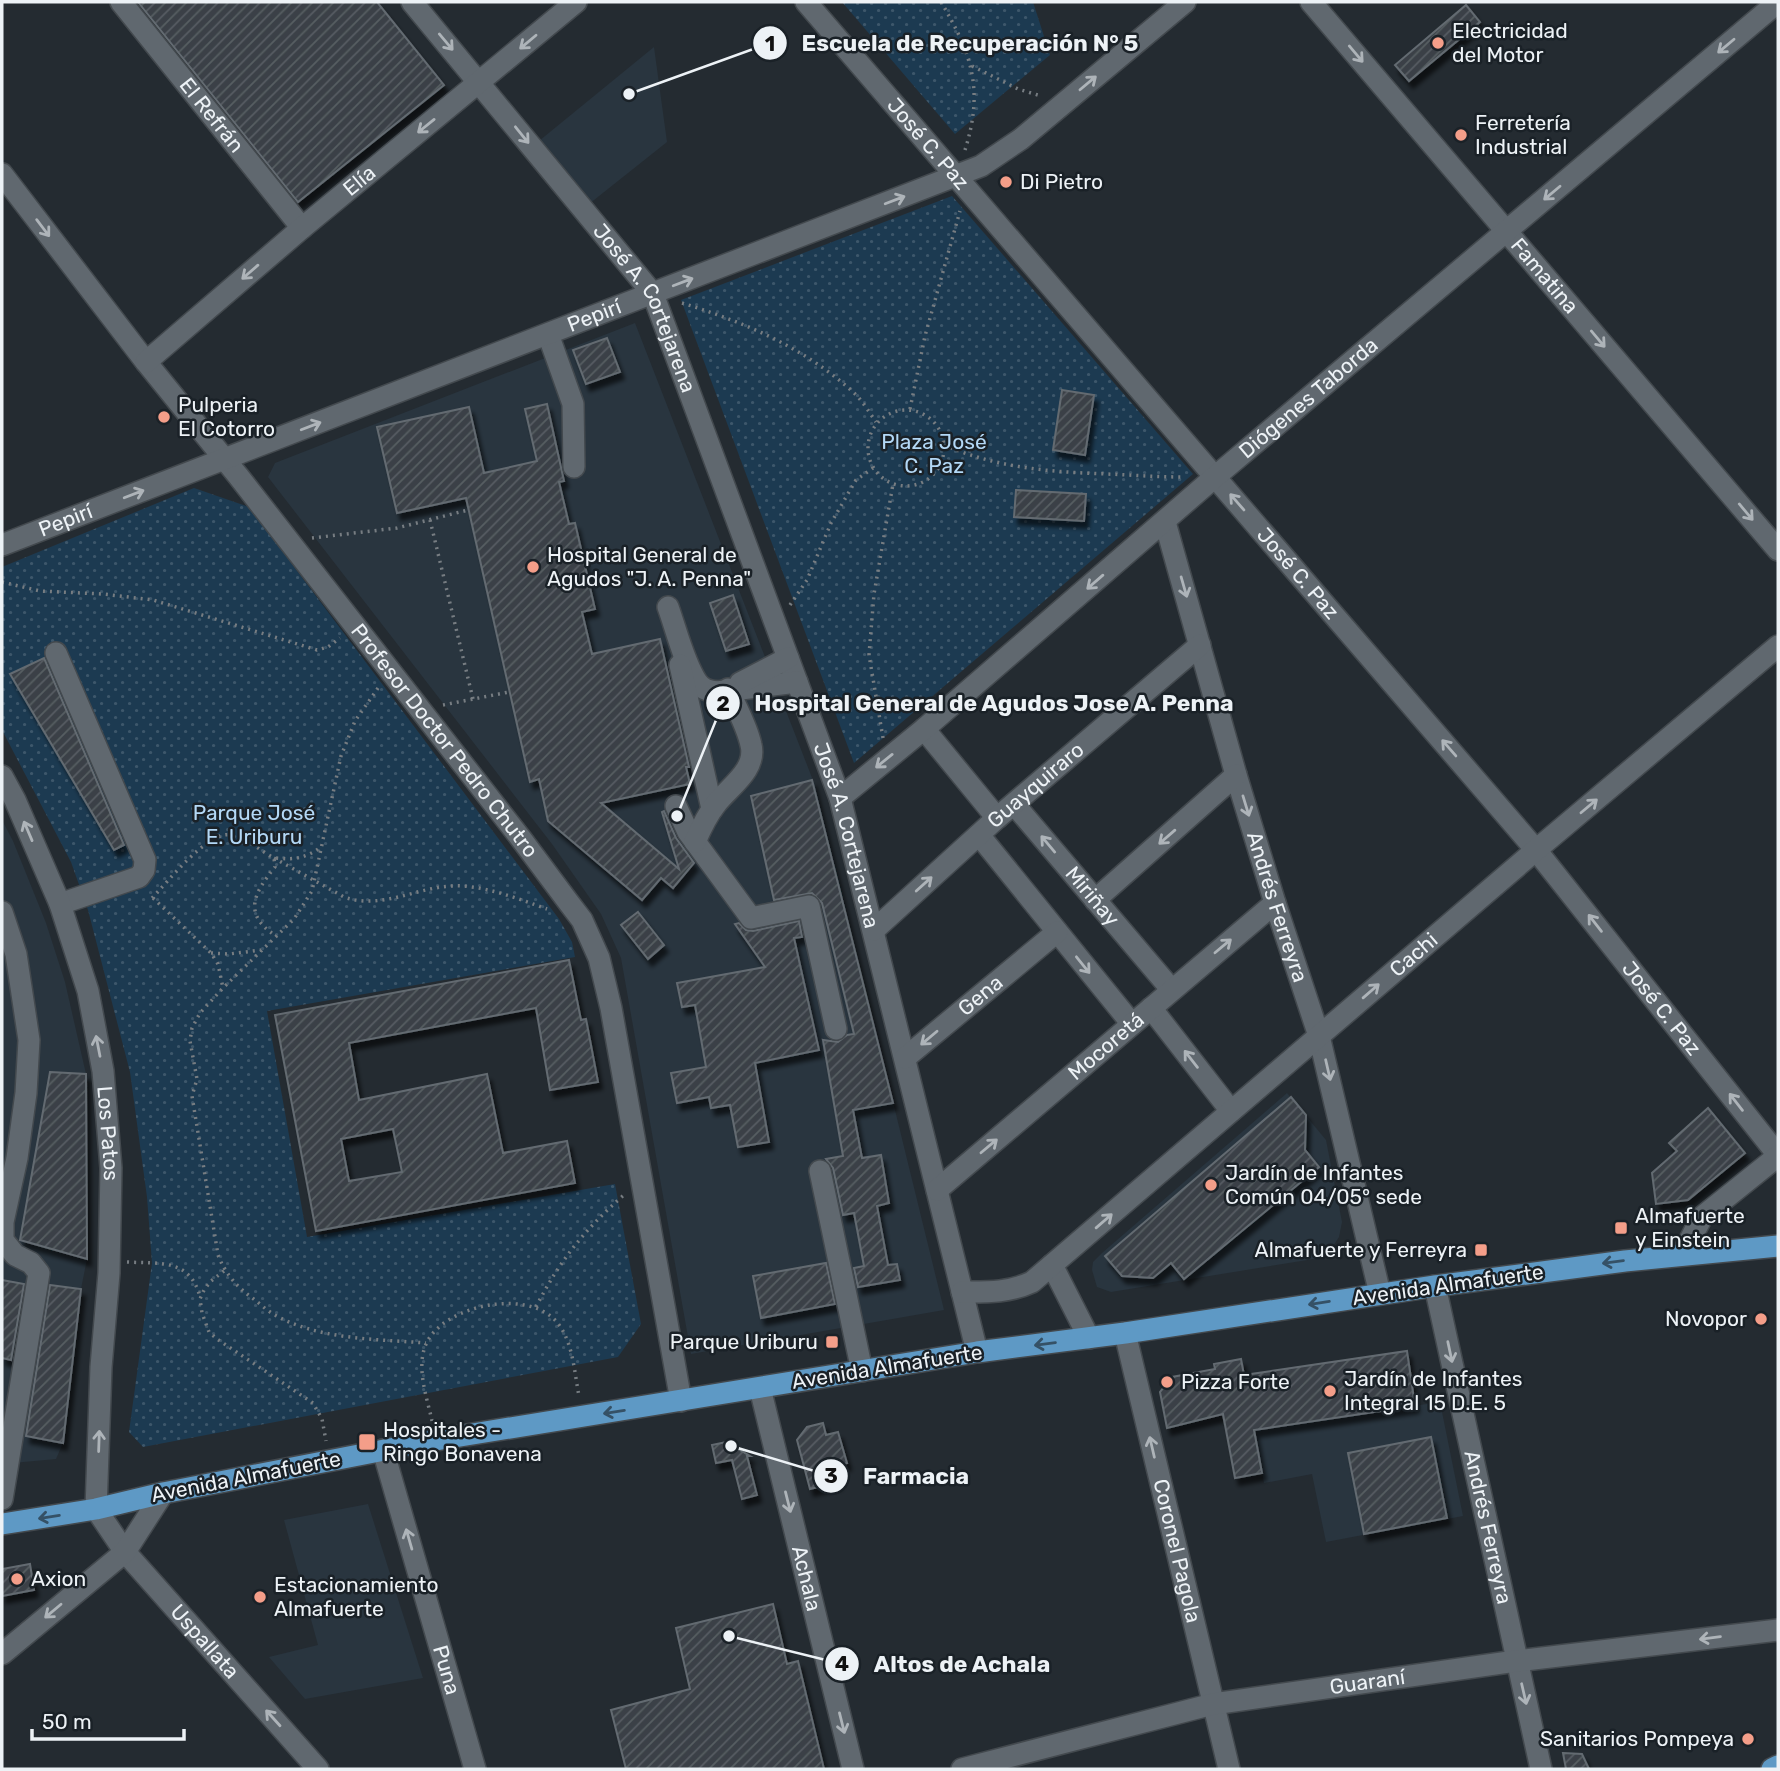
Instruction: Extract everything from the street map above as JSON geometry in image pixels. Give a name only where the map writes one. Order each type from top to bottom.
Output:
[{"type":"main road","name":"Avenida Almafuerte","points":[[2,1524],[96,1509],[163,1493],[436,1440],[976,1352],[1125,1333],[1434,1286],[1682,1255],[1778,1246]]},
{"type":"main road","points":[[1772,1769],[1778,1766]]},
{"type":"street","name":"El Refrán","points":[[121,2],[302,228]]},
{"type":"street","name":"José A. Cortejarena","points":[[412,2],[653,294],[840,798],[976,1352]]},
{"type":"street","name":"Elía","points":[[146,362],[302,228],[576,2]]},
{"type":"street","name":"José C. Paz","points":[[806,2],[1536,849],[1778,1156]]},
{"type":"street","name":"Pepirí","points":[[2,544],[653,294],[963,182],[1067,101],[1185,2]]},
{"type":"street","name":"Famatina","points":[[1311,2],[1778,550]]},
{"type":"street","name":"Diógenes Taborda","points":[[840,798],[924,729],[1216,476],[1778,2]]},
{"type":"street","name":"Profesor Doctor Pedro Chutro","points":[[2,174],[146,362],[522,839],[582,920],[599,958],[611,1008],[681,1401]]},
{"type":"street","points":[[548,334],[573,404],[574,467]]},
{"type":"street","name":"Andrés Ferreyra","points":[[1165,522],[1236,775],[1320,1036],[1380,1294]]},
{"type":"street","points":[[668,607],[698,683],[706,691],[797,682]]},
{"type":"street","points":[[678,635],[677,649],[712,809]]},
{"type":"street","name":"Guayquiraro","points":[[874,930],[1006,811],[1200,645]]},
{"type":"street","name":"Cachi","points":[[962,1292],[1003,1292],[1016,1290],[1032,1282],[1536,849],[1778,646]]},
{"type":"street","points":[[56,653],[145,860],[142,874],[60,904]]},
{"type":"street","points":[[728,689],[788,659]]},
{"type":"street","points":[[695,842],[712,809],[748,766],[752,756],[751,745],[728,689]]},
{"type":"street","name":"Miriñay","points":[[924,729],[1095,900],[1171,989]]},
{"type":"street","points":[[1095,900],[1236,775]]},
{"type":"street","name":"Los Patos","points":[[2,776],[60,904],[88,991],[103,1071],[111,1168],[96,1509]]},
{"type":"street","points":[[676,806],[688,832],[751,918],[809,905],[836,1028]]},
{"type":"street","points":[[979,835],[1132,1024]]},
{"type":"street","name":"Mocoretá","points":[[937,1190],[1275,903]]},
{"type":"street","points":[[2,912],[16,954],[29,1040],[26,1093],[17,1158],[3,1222],[3,1240],[15,1255],[31,1263],[38,1273],[2,1499]]},
{"type":"street","name":"Gena","points":[[905,1058],[1057,932]]},
{"type":"street","points":[[1151,1008],[1231,1111]]},
{"type":"street","points":[[1682,1255],[1702,1217],[1778,1156]]},
{"type":"street","points":[[820,1171],[862,1371]]},
{"type":"street","points":[[1052,1265],[1089,1338]]},
{"type":"street","name":"Andrés Ferreyra","points":[[1434,1286],[1541,1769]]},
{"type":"street","name":"Coronel Pagola","points":[[1125,1333],[1228,1769]]},
{"type":"street","name":"Achala","points":[[760,1388],[853,1769]]},
{"type":"street","name":"Puna","points":[[383,1450],[475,1769]]},
{"type":"street","points":[[2,1654],[125,1552],[163,1493]]},
{"type":"street","name":"Uspallata","points":[[96,1509],[125,1552],[318,1769]]},
{"type":"street","name":"Guaraní","points":[[962,1769],[1213,1704],[1516,1661],[1778,1630]]},
{"type":"path","points":[[910,409],[963,182],[975,92],[971,65],[961,36],[941,2]]},
{"type":"path","points":[[971,65],[1018,89],[1067,101]]},
{"type":"path","points":[[653,294],[722,315],[775,338],[855,393],[876,422]]},
{"type":"path","points":[[910,409],[922,412],[940,429],[944,455],[930,478],[919,484],[906,486],[881,478],[868,457],[867,444],[876,422],[886,414],[910,409]]},
{"type":"path","points":[[944,445],[990,462],[1034,470],[1216,476]]},
{"type":"path","points":[[774,620],[788,608],[807,580],[831,523],[856,480],[873,468]]},
{"type":"path","points":[[886,760],[869,655],[874,594],[893,484]]},
{"type":"path","points":[[289,541],[397,528],[468,510]]},
{"type":"path","points":[[430,520],[473,699]]},
{"type":"path","points":[[2,582],[40,591],[152,600],[317,650],[328,647],[355,625]]},
{"type":"path","points":[[393,674],[378,688],[355,721],[341,756],[312,891],[294,919],[200,1013],[190,1041],[197,1079],[192,1096],[218,1255],[224,1271],[273,1314],[302,1326],[347,1336],[426,1343]]},
{"type":"path","points":[[421,710],[509,692]]},
{"type":"path","points":[[152,898],[207,842],[226,834],[235,836],[357,901],[372,902],[452,886],[505,895],[582,920]]},
{"type":"path","points":[[274,858],[304,858],[322,846]]},
{"type":"path","points":[[274,858],[275,867],[259,888],[255,909],[258,920],[276,936]]},
{"type":"path","points":[[124,882],[152,898],[211,953],[218,964],[223,988]]},
{"type":"path","points":[[211,953],[244,954],[262,950]]},
{"type":"path","points":[[537,1307],[551,1277],[585,1232],[642,1182]]},
{"type":"path","points":[[109,1261],[171,1264],[181,1268],[197,1285],[205,1324],[217,1339],[313,1403],[322,1419],[330,1461]]},
{"type":"path","points":[[200,1299],[211,1281],[224,1271]]},
{"type":"path","points":[[436,1440],[421,1363],[426,1343],[438,1325],[458,1313],[497,1304],[537,1307],[554,1319],[566,1336],[583,1416]]},
{"type":"shaded area","points":[[654,47],[667,142],[589,204],[539,141]]},
{"type":"shaded area","points":[[635,323],[816,788],[944,1310],[691,1354],[621,958],[601,914],[552,844],[268,477],[275,463]]},
{"type":"shaded area","points":[[2,820],[46,923],[65,982],[86,1074],[87,1259],[63,1443],[56,1459],[2,1464]]},
{"type":"shaded area","points":[[1287,1093],[1326,1140],[1342,1222],[1339,1237],[1326,1257],[1111,1292],[1097,1287],[1092,1270],[1093,1262]]},
{"type":"shaded area","points":[[1440,1402],[1463,1516],[1326,1542],[1312,1474],[1264,1483],[1254,1430]]},
{"type":"shaded area","points":[[368,1504],[423,1678],[305,1699],[269,1657],[318,1645],[284,1520]]},
{"type":"green space","points":[[842,2],[1033,2],[1050,55],[955,134]]},
{"type":"green space","name":"Plaza José C. Paz","points":[[952,196],[1193,474],[854,763],[681,300]]},
{"type":"green space","name":"Parque José E. Uriburu","points":[[194,488],[249,507],[559,919],[572,942],[575,957],[267,1011],[307,1237],[615,1184],[641,1324],[618,1357],[143,1447],[129,1432],[152,1263],[147,1197],[130,1072],[88,910],[71,862],[2,730],[2,567]]},
{"type":"building","points":[[138,2],[377,2],[444,85],[298,202]]},
{"type":"building","name":"Electricidad del Motor","points":[[1466,5],[1480,22],[1409,81],[1395,65]]},
{"type":"building","points":[[607,338],[620,372],[586,384],[573,350]]},
{"type":"building","points":[[1062,390],[1094,395],[1085,455],[1053,450]]},
{"type":"building","name":"Hospital General de Agudos \"J. A. Penna\"","points":[[547,404],[564,481],[559,482],[569,524],[575,523],[595,609],[582,612],[592,654],[660,639],[689,767],[686,767],[690,784],[601,803],[679,869],[662,812],[664,811],[676,838],[694,863],[673,888],[661,878],[642,900],[548,821],[539,779],[530,782],[466,498],[397,513],[377,427],[469,407],[484,473],[537,461],[525,409]]},
{"type":"building","points":[[1016,490],[1086,494],[1084,521],[1014,517]]},
{"type":"building","points":[[733,595],[749,644],[726,651],[710,603]]},
{"type":"building","points":[[44,658],[124,845],[114,850],[10,674]]},
{"type":"building","points":[[812,780],[893,1103],[853,1110],[862,1158],[881,1155],[889,1203],[877,1206],[888,1265],[897,1264],[900,1280],[858,1287],[854,1268],[864,1266],[854,1213],[843,1215],[833,1168],[826,1159],[843,1156],[823,1040],[838,1042],[847,1035],[854,1034],[822,903],[812,893],[774,900],[751,796]]},
{"type":"building","points":[[638,912],[664,945],[648,959],[621,925]]},
{"type":"building","points":[[799,921],[802,937],[794,938],[819,1050],[755,1063],[769,1142],[738,1147],[730,1105],[711,1108],[709,1097],[677,1103],[671,1073],[706,1067],[695,1005],[682,1007],[677,983],[765,967],[735,924],[739,923],[746,930],[753,931]]},
{"type":"building","points":[[569,960],[581,1020],[586,1019],[598,1082],[550,1090],[536,1008],[349,1043],[359,1100],[487,1074],[503,1153],[567,1141],[575,1183],[316,1231],[275,1015]],"holes":[[[393,1129],[402,1172],[349,1181],[341,1139]]]},
{"type":"building","points":[[50,1072],[86,1074],[87,1259],[20,1240]]},
{"type":"building","points":[[1291,1097],[1306,1115],[1305,1150],[1319,1167],[1184,1279],[1171,1263],[1153,1278],[1122,1276],[1105,1256]]},
{"type":"building","points":[[1708,1108],[1745,1153],[1688,1200],[1656,1204],[1652,1173],[1677,1151],[1669,1143]]},
{"type":"building","points":[[826,1263],[835,1304],[761,1318],[753,1276]]},
{"type":"building","points":[[2,1280],[24,1284],[11,1360],[2,1358]]},
{"type":"building","points":[[50,1285],[81,1289],[63,1443],[26,1436]]},
{"type":"building","name":"Jardín de Infantes Integral 15 D.E. 5","points":[[1407,1351],[1415,1406],[1254,1430],[1262,1473],[1235,1478],[1223,1414],[1167,1428],[1160,1392],[1172,1377],[1215,1369],[1214,1364],[1241,1359],[1244,1375]]},
{"type":"building","points":[[823,1423],[826,1435],[838,1432],[847,1463],[834,1467],[838,1482],[810,1489],[797,1440],[807,1427]]},
{"type":"building","points":[[1431,1437],[1447,1518],[1364,1534],[1348,1453]]},
{"type":"building","points":[[726,1442],[750,1456],[747,1456],[757,1495],[742,1499],[732,1460],[716,1463],[712,1445]]},
{"type":"building","name":"Axion","points":[[30,1564],[34,1590],[2,1596],[2,1569]]},
{"type":"building","points":[[773,1604],[787,1664],[798,1661],[824,1769],[626,1769],[611,1710],[690,1689],[676,1628]]},
{"type":"building","points":[[1563,1753],[1582,1754],[1589,1769],[1566,1769]]},
{"type":"place","name":"Electricidad del Motor","points":[[1438,43]]},
{"type":"place","name":"Escuela de Recuperación N° 5","points":[[629,94]]},
{"type":"place","name":"Ferretería Industrial","points":[[1461,135]]},
{"type":"place","name":"Di Pietro","points":[[1006,182]]},
{"type":"place","name":"Pulperia El Cotorro","points":[[164,417]]},
{"type":"place","name":"Hospital General de Agudos \"J. A. Penna\"","points":[[533,567]]},
{"type":"place","name":"Hospital General de Agudos Jose A. Penna","points":[[677,816]]},
{"type":"place","name":"Jardín de Infantes Común 04/05° sede","points":[[1211,1185]]},
{"type":"place","name":"Almafuerte y Einstein","points":[[1621,1228]]},
{"type":"place","name":"Almafuerte y Ferreyra","points":[[1481,1250]]},
{"type":"place","name":"Novopor","points":[[1761,1319]]},
{"type":"place","name":"Parque Uriburu","points":[[832,1342]]},
{"type":"place","name":"Pizza Forte","points":[[1167,1382]]},
{"type":"place","name":"Jardín de Infantes Integral 15 D.E. 5","points":[[1330,1391]]},
{"type":"place","name":"Hospitales - Ringo Bonavena","points":[[367,1442]]},
{"type":"place","name":"Farmacia","points":[[731,1446]]},
{"type":"place","name":"Axion","points":[[17,1579]]},
{"type":"place","name":"Estacionamiento Almafuerte","points":[[260,1597]]},
{"type":"place","name":"Altos de Achala","points":[[729,1636]]},
{"type":"place","name":"Sanitarios Pompeya","points":[[1748,1739]]}]
